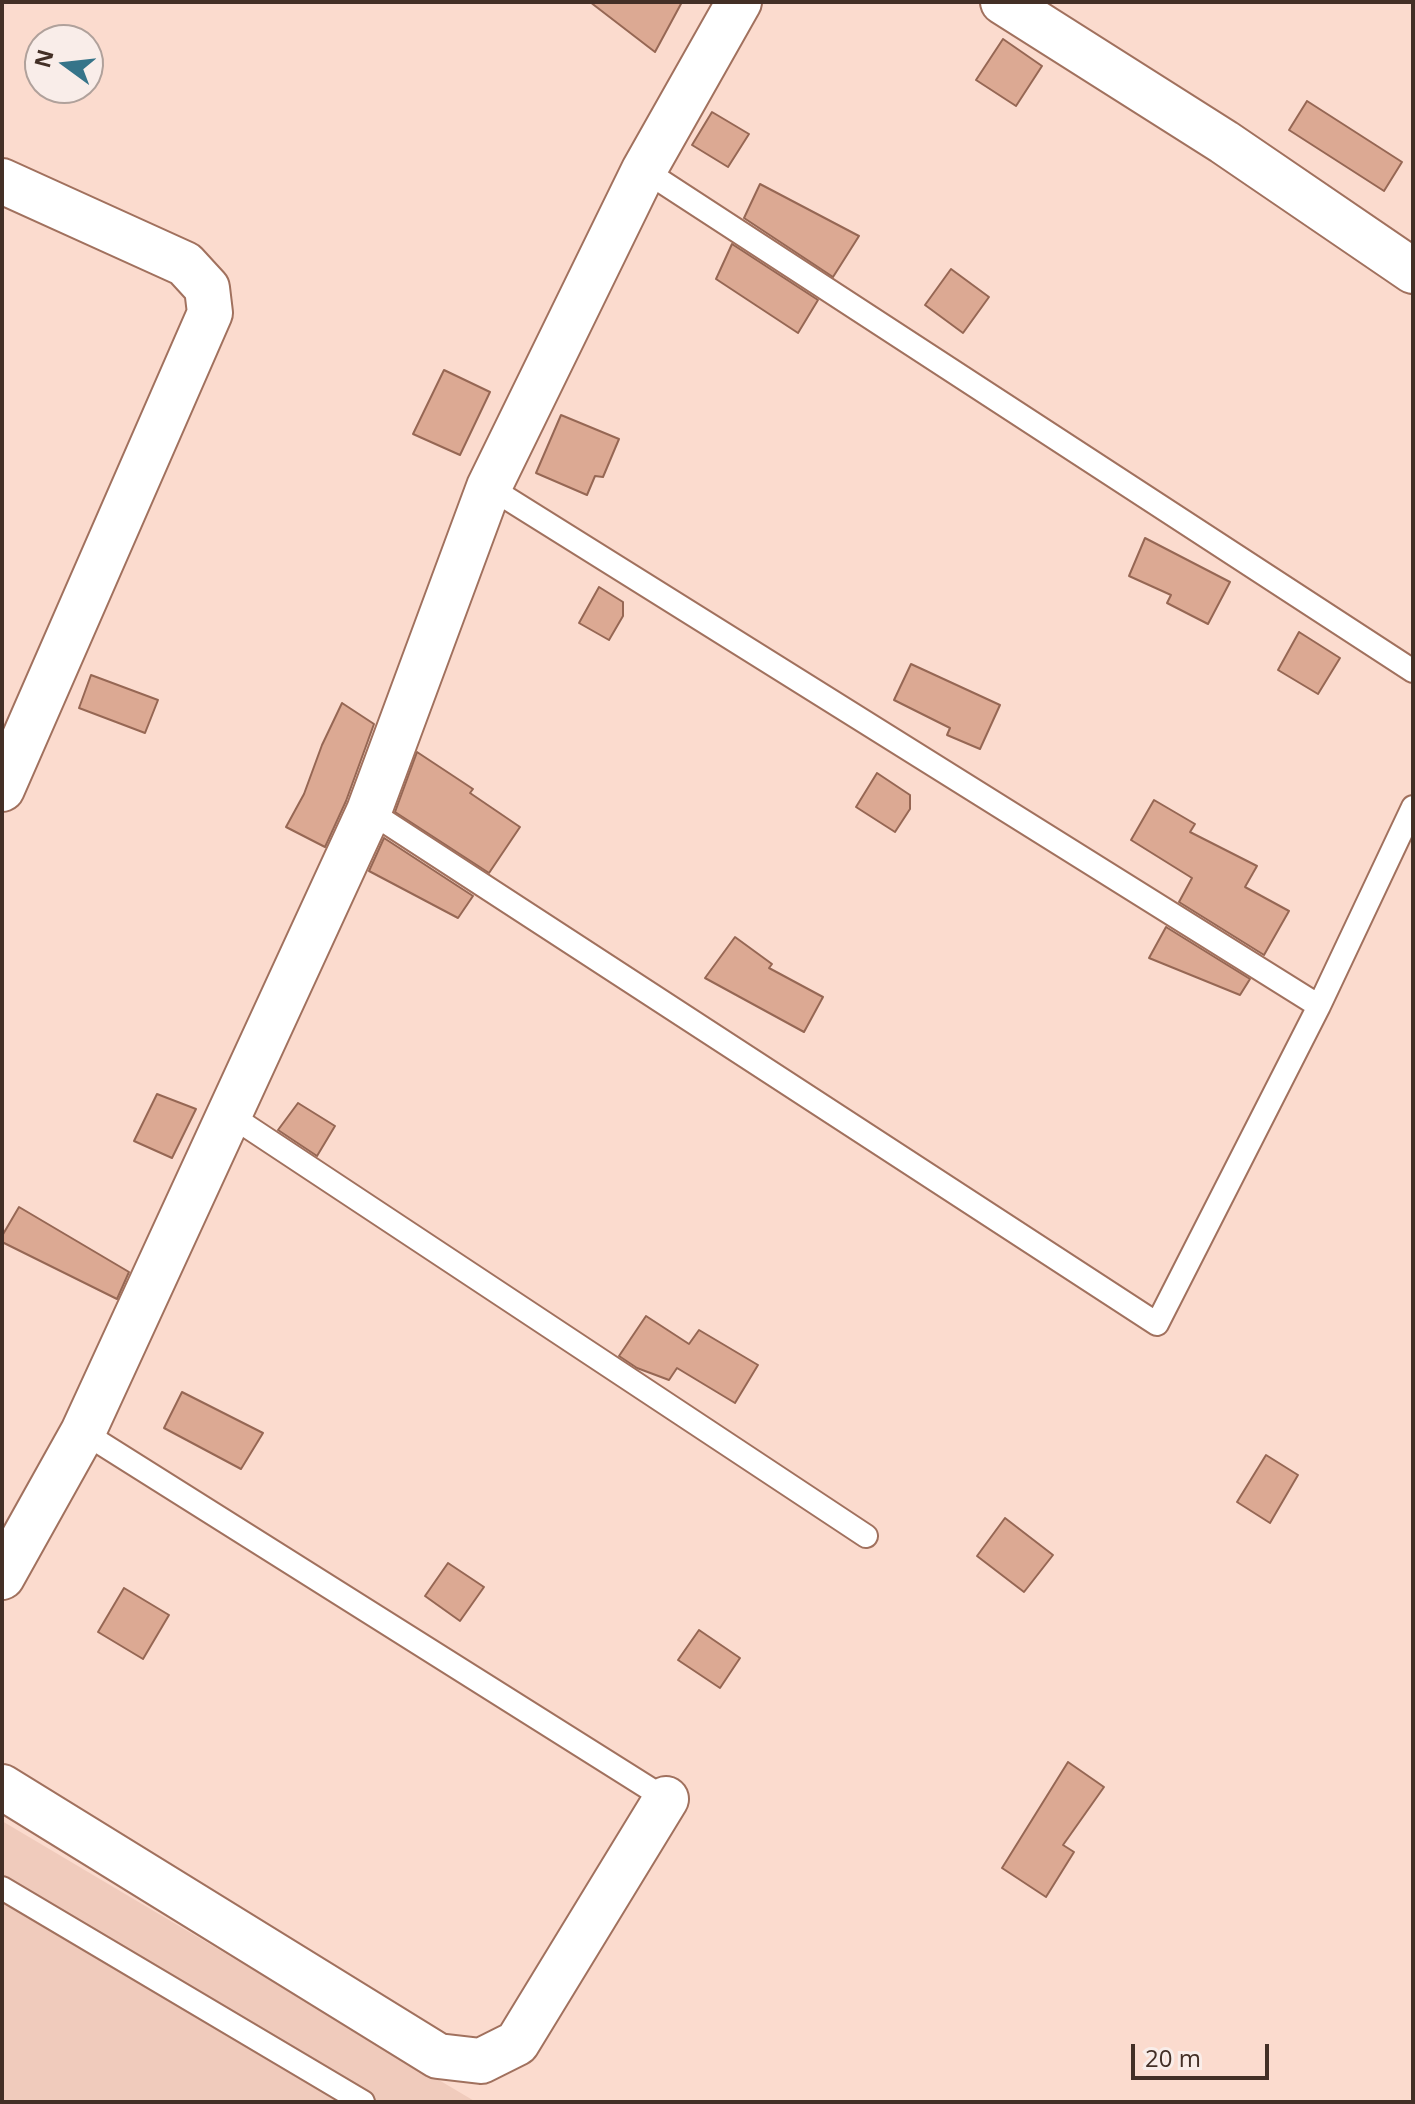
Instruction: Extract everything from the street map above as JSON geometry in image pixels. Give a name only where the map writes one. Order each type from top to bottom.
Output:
[{"type":"street","points":[[2,1577],[83,1432],[369,811],[489,487],[644,170],[739,2]]},
{"type":"street","points":[[1003,2],[1224,142],[1413,271]]},
{"type":"street","points":[[2,181],[185,264],[207,288],[210,313],[2,789]]},
{"type":"street","points":[[2,1787],[438,2056],[481,2061],[517,2043],[666,1799]]},
{"type":"lane","points":[[644,170],[1413,671]]},
{"type":"lane","points":[[489,487],[1319,1006]]},
{"type":"lane","points":[[369,811],[1157,1324],[1319,1006],[1413,807]]},
{"type":"lane","points":[[230,1115],[866,1536]]},
{"type":"lane","points":[[83,1432],[666,1799]]},
{"type":"lane","points":[[2,1888],[363,2102]]},
{"type":"shaded area","points":[[2,1821],[476,2102],[2,2102]]},
{"type":"building","points":[[590,2],[682,2],[655,52]]},
{"type":"building","points":[[1003,39],[1042,66],[1016,106],[976,80]]},
{"type":"building","points":[[1307,101],[1402,162],[1384,191],[1289,130]]},
{"type":"building","points":[[712,112],[749,134],[728,167],[692,145]]},
{"type":"building","points":[[760,184],[859,236],[833,277],[744,218]]},
{"type":"building","points":[[732,244],[818,300],[798,333],[716,279]]},
{"type":"building","points":[[951,269],[989,297],[963,333],[925,305]]},
{"type":"building","points":[[444,370],[490,392],[460,455],[413,434]]},
{"type":"building","points":[[561,415],[619,439],[603,477],[595,476],[587,495],[536,473]]},
{"type":"building","points":[[1145,538],[1230,582],[1208,624],[1167,603],[1171,595],[1129,576]]},
{"type":"building","points":[[599,587],[623,602],[623,616],[609,640],[579,623]]},
{"type":"building","points":[[1299,632],[1340,658],[1318,694],[1278,670]]},
{"type":"building","points":[[911,664],[1000,705],[980,749],[947,735],[950,728],[894,700]]},
{"type":"building","points":[[91,675],[158,700],[145,733],[79,708]]},
{"type":"building","points":[[342,703],[374,724],[346,801],[325,847],[286,827],[304,794]]},
{"type":"building","points":[[417,752],[473,789],[470,793],[520,827],[489,873],[395,812]]},
{"type":"building","points":[[877,773],[910,795],[910,809],[895,832],[856,807]]},
{"type":"building","points":[[1154,800],[1195,824],[1190,832],[1257,866],[1245,887],[1289,911],[1264,955],[1179,902],[1192,878],[1131,840]]},
{"type":"building","points":[[384,838],[473,896],[458,918],[369,871]]},
{"type":"building","points":[[1166,927],[1250,979],[1240,995],[1149,958]]},
{"type":"building","points":[[735,937],[772,964],[769,968],[823,997],[804,1032],[705,978]]},
{"type":"building","points":[[157,1094],[196,1109],[172,1158],[134,1141]]},
{"type":"building","points":[[298,1103],[335,1126],[317,1156],[278,1130]]},
{"type":"building","points":[[19,1207],[129,1272],[117,1299],[2,1242],[2,1236]]},
{"type":"building","points":[[646,1316],[689,1344],[699,1330],[758,1365],[735,1403],[677,1368],[669,1380],[637,1368],[619,1356]]},
{"type":"building","points":[[182,1392],[263,1433],[241,1469],[164,1428]]},
{"type":"building","points":[[1266,1455],[1298,1475],[1270,1523],[1237,1502]]},
{"type":"building","points":[[1005,1518],[1053,1555],[1024,1592],[977,1556]]},
{"type":"building","points":[[448,1563],[484,1587],[460,1621],[425,1596]]},
{"type":"building","points":[[124,1588],[169,1615],[143,1659],[98,1632]]},
{"type":"building","points":[[699,1630],[740,1658],[720,1688],[678,1660]]},
{"type":"building","points":[[1068,1762],[1104,1787],[1063,1845],[1074,1852],[1046,1897],[1002,1868]]}]
